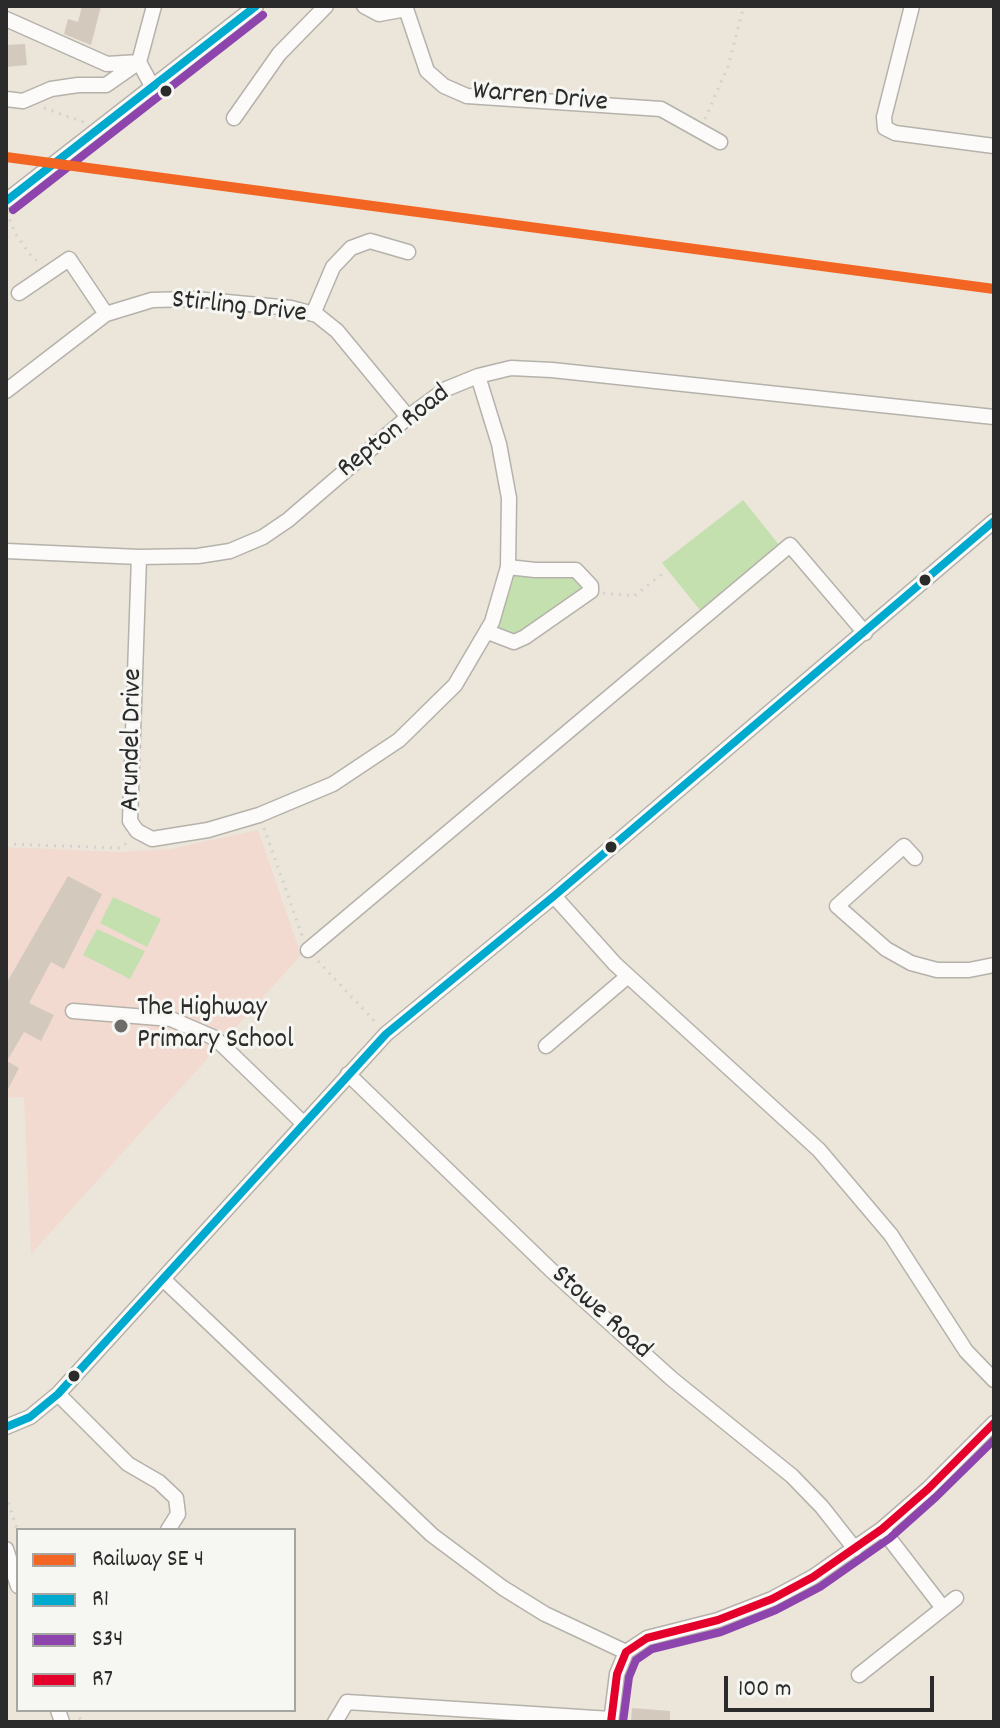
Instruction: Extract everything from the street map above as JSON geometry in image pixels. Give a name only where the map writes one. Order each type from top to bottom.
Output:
[{"type":"street","points":[[6,99],[23,101],[51,89],[106,85],[139,62],[154,6]]},
{"type":"street","points":[[6,201],[256,6]]},
{"type":"street","points":[[234,118],[279,54],[326,6]]},
{"type":"street","points":[[364,6],[379,14],[405,8]]},
{"type":"street","points":[[912,6],[884,117],[885,128],[895,133],[994,146]]},
{"type":"street","name":"Warren Drive","points":[[405,8],[427,71],[444,86],[467,96],[661,109],[720,142]]},
{"type":"street","points":[[6,19],[107,64],[139,62]]},
{"type":"street","points":[[139,62],[153,88]]},
{"type":"street","points":[[313,314],[333,267],[351,248],[370,241],[408,252]]},
{"type":"street","points":[[19,293],[69,259],[106,314]]},
{"type":"street","name":"Stirling Drive","points":[[6,391],[106,314],[152,300],[194,299],[291,308],[313,314],[337,331],[408,417]]},
{"type":"street","name":"Repton Road","points":[[6,551],[139,557],[208,555],[230,551],[263,537],[288,520],[408,417],[446,389],[478,376],[511,368],[994,417]]},
{"type":"street","name":"Arundel Drive","points":[[139,557],[130,821],[137,831],[152,839],[208,830],[259,815],[333,784],[399,740],[455,685],[488,632],[508,567],[509,498],[499,444],[478,376]]},
{"type":"street","points":[[6,1427],[30,1417],[58,1394],[386,1034],[554,896],[994,521]]},
{"type":"street","points":[[308,950],[790,545],[865,633]]},
{"type":"street","points":[[488,632],[514,642],[591,591],[584,577],[576,570],[508,567]]},
{"type":"street","points":[[915,858],[904,846],[837,906],[886,949],[911,963],[937,970],[969,970],[994,965]]},
{"type":"street","points":[[554,896],[628,976],[819,1150],[891,1235],[966,1351],[994,1380]]},
{"type":"street","points":[[546,1046],[628,976]]},
{"type":"street","points":[[73,1011],[171,1019],[215,1038],[303,1123]]},
{"type":"street","name":"Stowe Road","points":[[348,1074],[562,1280],[672,1379],[792,1476],[822,1507],[855,1549]]},
{"type":"street","points":[[163,1279],[432,1535],[535,1608],[626,1652]]},
{"type":"street","points":[[58,1394],[128,1464],[159,1482],[176,1498],[178,1514],[169,1528]]},
{"type":"street","points":[[335,1722],[347,1702],[510,1717],[611,1720],[617,1674],[626,1652],[647,1638],[718,1620],[772,1599],[813,1577],[882,1529],[938,1480],[994,1423]]},
{"type":"street","points":[[882,1529],[943,1608]]},
{"type":"street","points":[[6,1549],[16,1580]]},
{"type":"street","points":[[859,1675],[956,1598]]},
{"type":"path","points":[[700,130],[728,66],[744,6]]},
{"type":"path","points":[[23,101],[101,128]]},
{"type":"path","points":[[6,209],[15,233],[32,257],[51,271]]},
{"type":"path","points":[[591,591],[634,596],[665,572]]},
{"type":"path","points":[[6,844],[121,848],[137,831]]},
{"type":"path","points":[[6,1495],[17,1528]]},
{"type":"shaded area","name":"The Highway Primary School","points":[[258,830],[301,955],[31,1254],[24,1097],[6,1098],[6,847],[120,852],[171,849]]},
{"type":"green space","points":[[743,500],[780,546],[700,610],[662,563]]},
{"type":"green space","points":[[520,574],[571,577],[582,586],[582,590],[517,636],[493,626],[511,577]]},
{"type":"green space","points":[[113,897],[161,919],[147,947],[100,923]]},
{"type":"green space","points":[[97,929],[145,951],[130,979],[83,955]]},
{"type":"building","points":[[82,6],[101,6],[91,45],[64,34],[68,19],[78,22]]},
{"type":"building","points":[[25,44],[27,65],[6,67],[6,45]]},
{"type":"building","points":[[68,876],[102,894],[64,969],[51,962],[29,1003],[54,1015],[41,1041],[24,1032],[7,1061],[19,1068],[6,1093],[6,984]]},
{"type":"building","points":[[632,1708],[670,1711],[670,1722],[631,1722]]},
{"type":"transit line","name":"R1","points":[[6,201],[256,6]]},
{"type":"transit line","name":"S34","points":[[13,210],[263,15]]},
{"type":"transit line","points":[[6,157],[994,289]]},
{"type":"transit line","name":"R1","points":[[6,1427],[30,1417],[58,1394],[386,1034],[554,896],[994,521]]},
{"type":"transit line","name":"R7","points":[[611,1722],[617,1674],[626,1652],[647,1638],[718,1620],[772,1599],[813,1577],[882,1529],[928,1489],[994,1423]]},
{"type":"transit line","name":"S34","points":[[623,1722],[629,1677],[636,1660],[652,1649],[721,1632],[776,1610],[820,1587],[890,1538],[994,1440]]},
{"type":"place","name":"The Highway Primary School","points":[[121,1026]]}]
